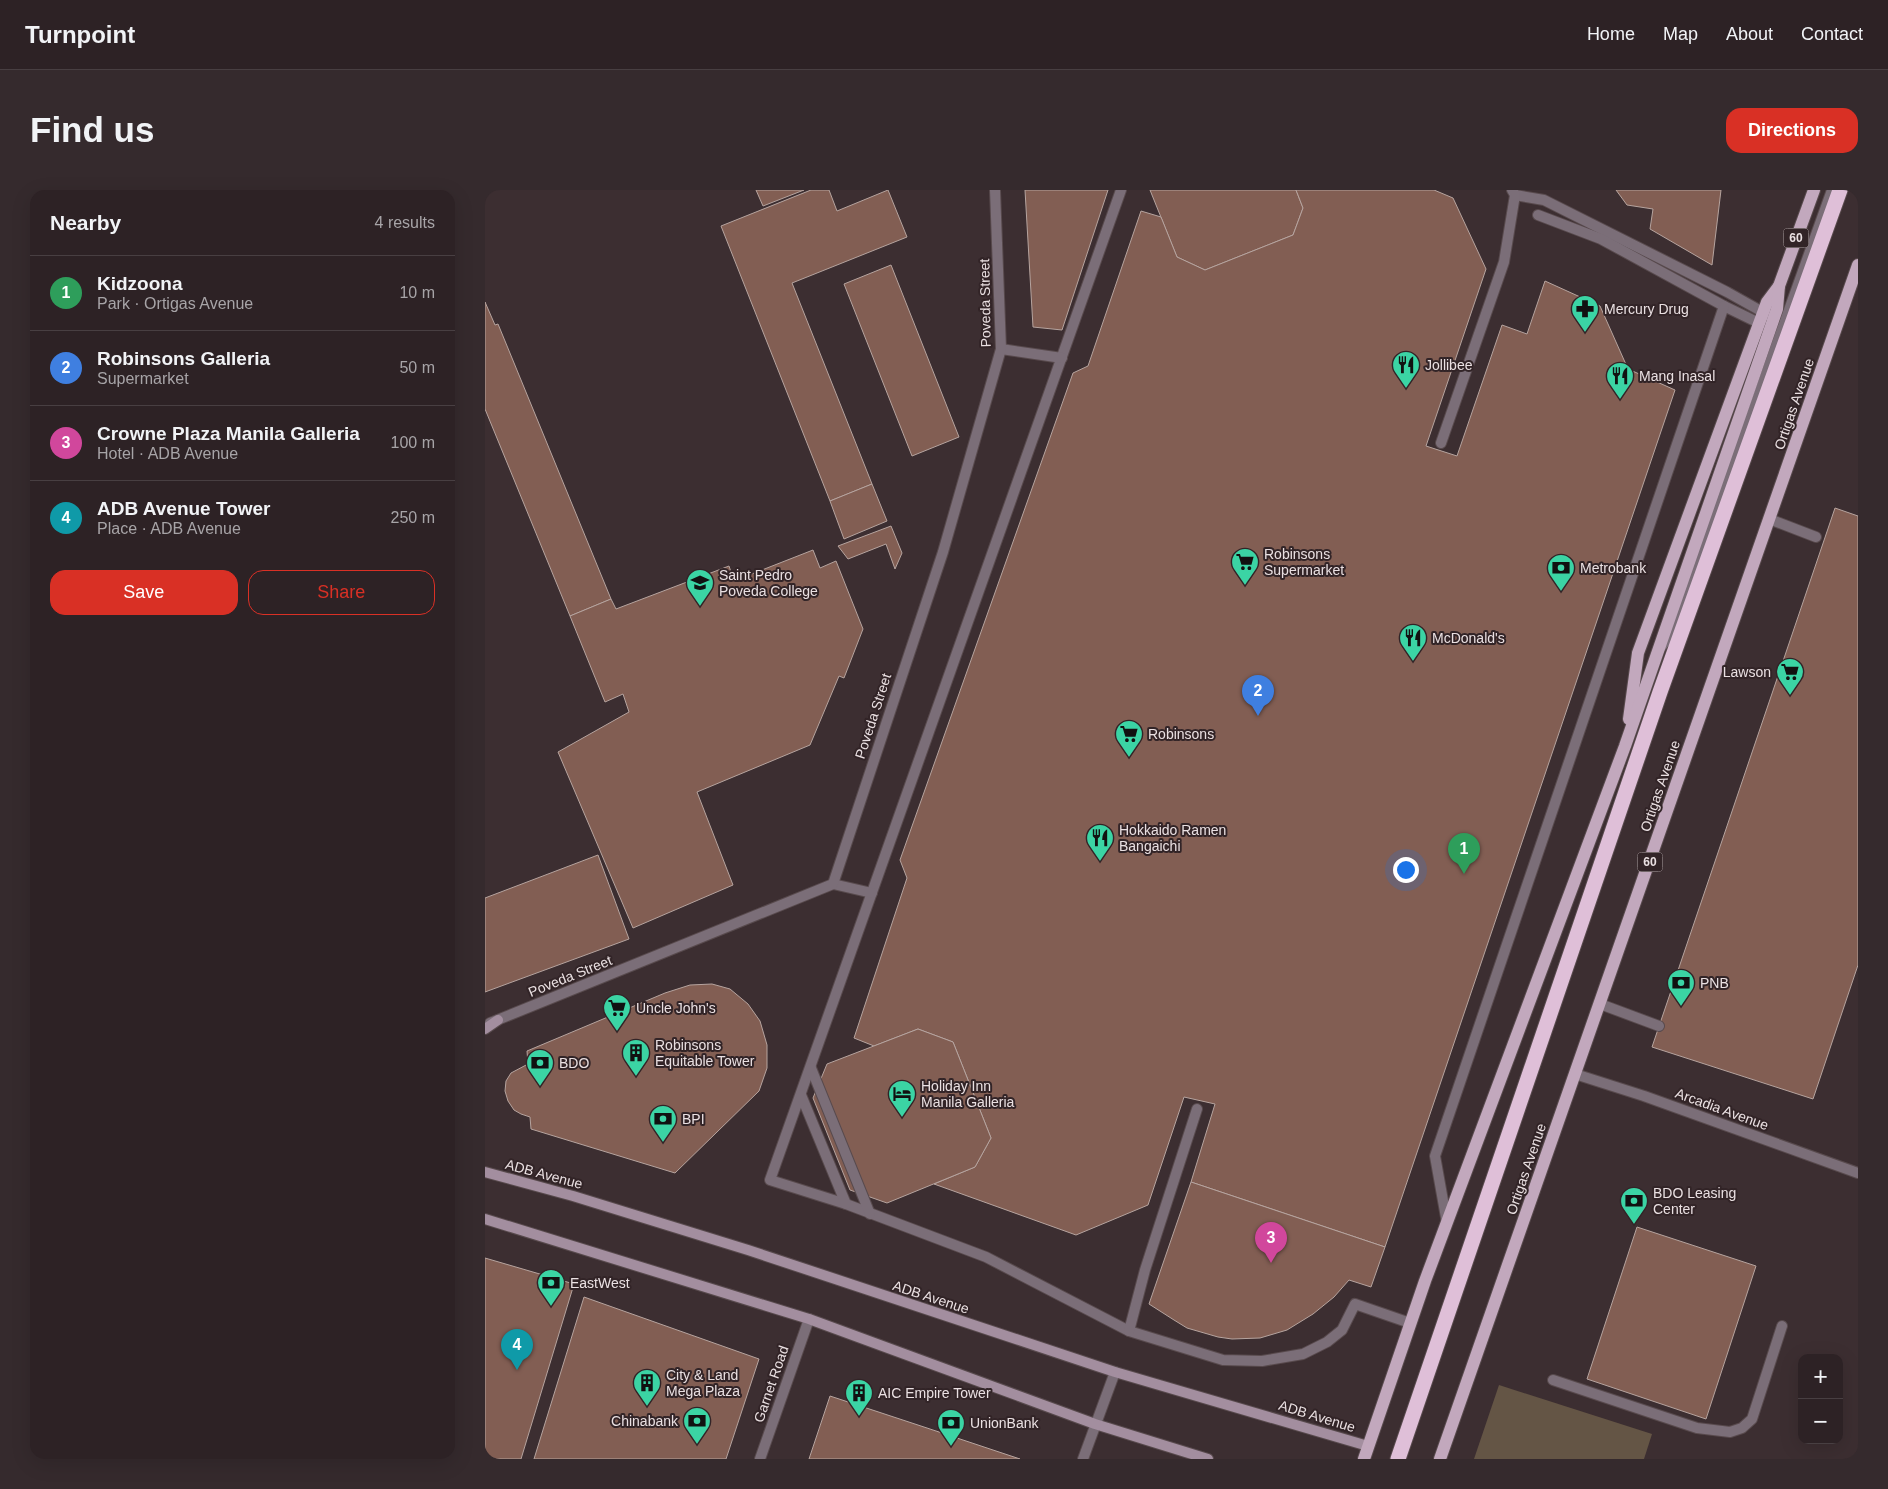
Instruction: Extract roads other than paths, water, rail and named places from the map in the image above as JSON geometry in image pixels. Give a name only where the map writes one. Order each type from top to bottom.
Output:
[{"type":"highway","points":[[1398,1459],[1660,692],[1840,190]]},
{"type":"main road","name":"60","points":[[1364,1459],[1410,1323],[1660,648],[1774,319],[1779,286],[1814,190]]},
{"type":"main road","name":"Ortigas Avenue","points":[[1440,1459],[1858,265]]},
{"type":"main road","name":"60","points":[[1625,746],[1638,653],[1767,302],[1779,286]]},
{"type":"street","name":"Poveda Street","points":[[485,1027],[498,1020],[833,884],[943,552],[1001,349],[995,190]]},
{"type":"street","points":[[1121,190],[770,1180],[846,1204],[986,1257],[1129,1331],[1223,1360],[1263,1361],[1303,1354],[1327,1342],[1343,1330],[1355,1304],[1410,1323]]},
{"type":"street","points":[[1660,648],[1673,633],[1831,190]]},
{"type":"street","points":[[1441,443],[1504,262],[1513,192],[1544,200],[1727,292],[1761,318]]},
{"type":"street","points":[[1538,215],[1601,239],[1724,306],[1761,318],[1774,319]]},
{"type":"street","points":[[1447,1223],[1435,1156],[1724,306]]},
{"type":"street","points":[[1001,349],[1062,358]]},
{"type":"street","points":[[1769,519],[1816,538]]},
{"type":"street","points":[[833,884],[872,893]]},
{"type":"street","points":[[1600,1004],[1659,1026]]},
{"type":"street","points":[[811,1068],[870,1214]]},
{"type":"street","name":"Arcadia Avenue","points":[[1575,1074],[1644,1096],[1858,1173]]},
{"type":"street","points":[[801,1095],[846,1204]]},
{"type":"street","points":[[1129,1331],[1145,1270],[1197,1109]]},
{"type":"street","name":"ADB Avenue","points":[[486,1172],[573,1196],[748,1250],[1115,1372],[1368,1446]]},
{"type":"street","points":[[485,1219],[809,1319],[1095,1424],[1208,1459]]},
{"type":"street","name":"Garnet Road","points":[[760,1459],[809,1319]]},
{"type":"street","points":[[1553,1380],[1697,1428],[1730,1432],[1742,1428],[1752,1419],[1782,1326]]},
{"type":"street","points":[[1083,1459],[1115,1372]]},
{"type":"place","name":"Mercury Drug","points":[[1585,333]]},
{"type":"place","name":"Jollibee","points":[[1406,389]]},
{"type":"place","name":"Mang Inasal","points":[[1620,400]]},
{"type":"place","name":"Robinsons Supermarket","points":[[1245,586]]},
{"type":"place","name":"Metrobank","points":[[1561,592]]},
{"type":"place","name":"Saint Pedro Poveda College","points":[[700,607]]},
{"type":"place","name":"McDonald's","points":[[1413,662]]},
{"type":"place","name":"Lawson","points":[[1790,696]]},
{"type":"place","name":"Robinsons Galleria","points":[[1258,716]]},
{"type":"place","name":"Robinsons","points":[[1129,758]]},
{"type":"place","name":"Hokkaido Ramen Bangaichi","points":[[1100,862]]},
{"type":"place","name":"Kidzoona","points":[[1464,874]]},
{"type":"place","name":"PNB","points":[[1681,1007]]},
{"type":"place","name":"Uncle John's","points":[[617,1032]]},
{"type":"place","name":"Robinsons Equitable Tower","points":[[636,1077]]},
{"type":"place","name":"BDO","points":[[540,1087]]},
{"type":"place","name":"Holiday Inn Manila Galleria","points":[[902,1118]]},
{"type":"place","name":"BPI","points":[[663,1143]]},
{"type":"place","name":"BDO Leasing Center","points":[[1634,1225]]},
{"type":"place","name":"Crowne Plaza Manila Galleria","points":[[1271,1263]]},
{"type":"place","name":"EastWest","points":[[551,1307]]},
{"type":"place","name":"ADB Avenue Tower","points":[[517,1370]]},
{"type":"place","name":"City & Land Mega Plaza","points":[[647,1407]]},
{"type":"place","name":"AIC Empire Tower","points":[[859,1417]]},
{"type":"place","name":"Chinabank","points":[[697,1445]]},
{"type":"place","name":"UnionBank","points":[[951,1447]]}]
